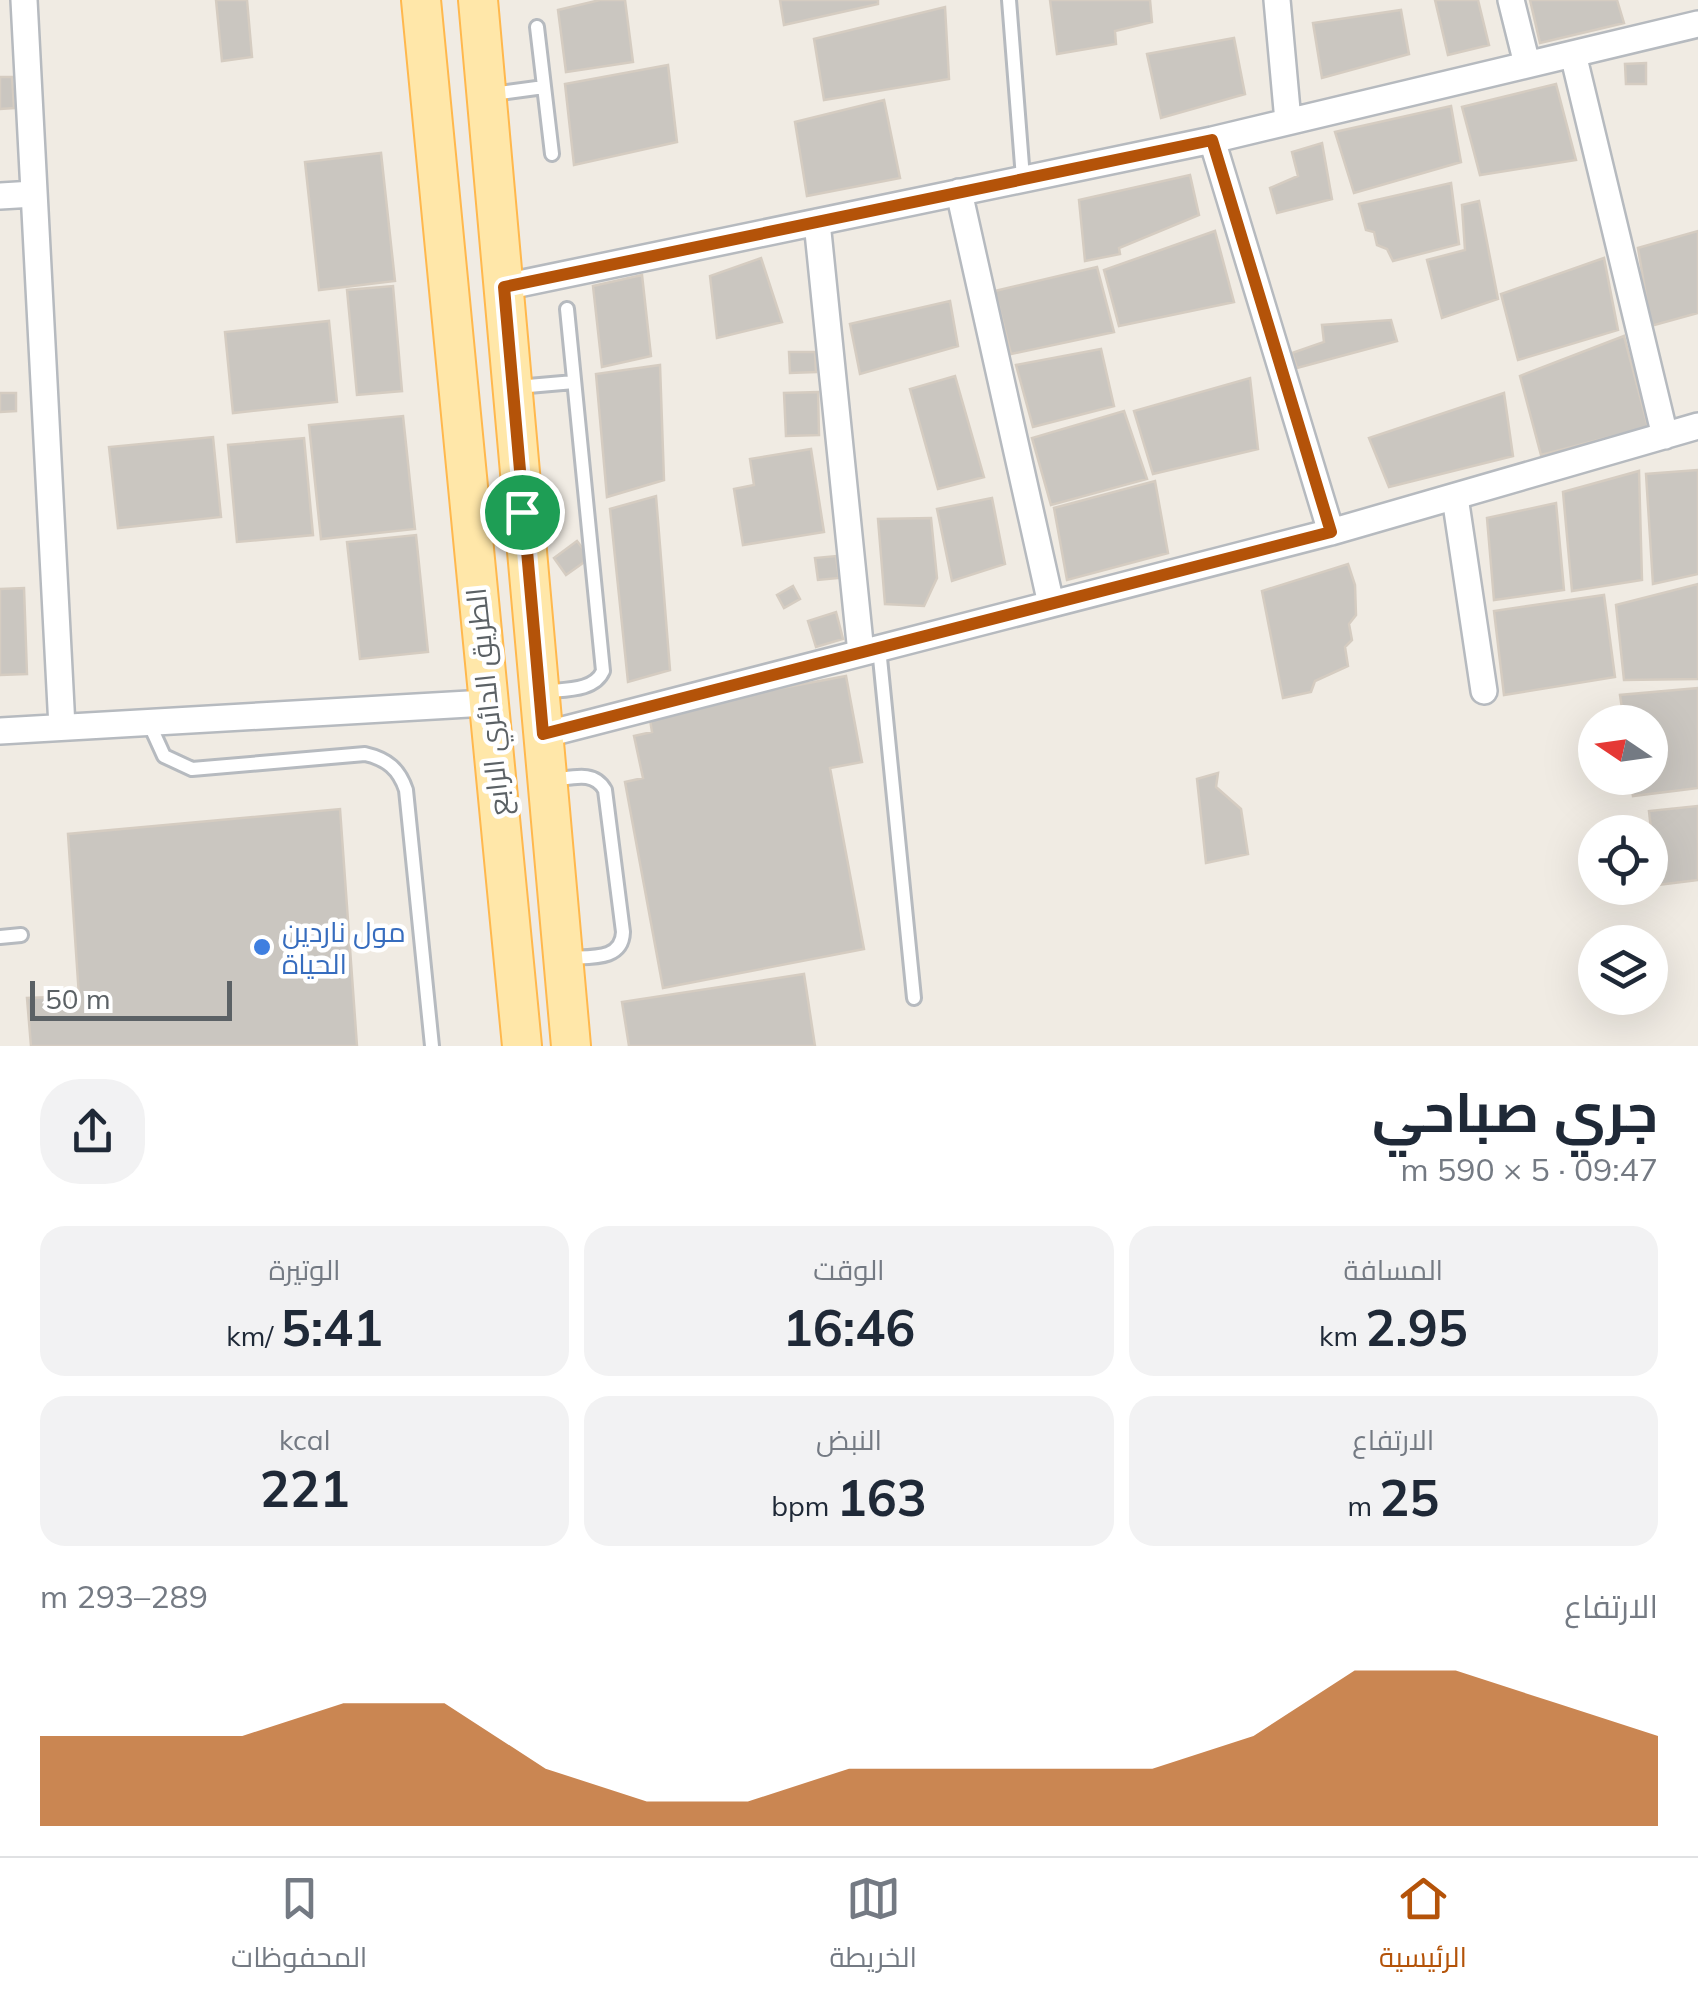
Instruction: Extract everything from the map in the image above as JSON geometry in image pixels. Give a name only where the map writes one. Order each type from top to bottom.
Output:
[{"type":"main road","name":"الطريق الدائري الرابع","points":[[421,0],[522,1046]]},
{"type":"main road","name":"الطريق الدائري الرابع","points":[[478,0],[571,1046]]},
{"type":"main road","points":[[470,519],[522,512]]},
{"type":"street","points":[[24,0],[62,727]]},
{"type":"street","points":[[1278,0],[1288,121]]},
{"type":"street","points":[[1511,0],[1527,64]]},
{"type":"street","points":[[504,287],[1212,140],[1698,24]]},
{"type":"street","points":[[1573,54],[1665,436]]},
{"type":"street","points":[[1212,140],[1331,532]]},
{"type":"street","points":[[958,192],[1050,604]]},
{"type":"street","points":[[0,196],[34,194]]},
{"type":"street","points":[[817,222],[870,650]]},
{"type":"street","points":[[543,734],[1331,532],[1698,426]]},
{"type":"street","points":[[1455,496],[1484,691]]},
{"type":"street","points":[[0,731],[486,703]]},
{"type":"lane","points":[[1009,0],[1023,178]]},
{"type":"lane","points":[[537,27],[552,154]]},
{"type":"lane","points":[[487,95],[544,87]]},
{"type":"lane","points":[[539,693],[591,685],[603,671],[567,308]]},
{"type":"lane","points":[[512,388],[574,382]]},
{"type":"lane","points":[[870,650],[914,998]]},
{"type":"lane","points":[[150,724],[164,756],[192,769],[365,754],[378,757],[397,770],[406,790],[432,1046]]},
{"type":"lane","points":[[547,780],[588,776],[601,783],[623,932],[620,947],[611,954],[563,958]]},
{"type":"lane","points":[[0,937],[21,936]]},
{"type":"building","points":[[216,0],[247,0],[252,57],[222,61]]},
{"type":"building","points":[[600,0],[625,0],[633,62],[566,72],[558,10]]},
{"type":"building","points":[[780,0],[878,0],[878,4],[784,25]]},
{"type":"building","points":[[1050,0],[1150,0],[1152,22],[1115,31],[1116,44],[1057,54]]},
{"type":"building","points":[[1435,0],[1478,0],[1489,45],[1448,55]]},
{"type":"building","points":[[1530,0],[1617,0],[1624,23],[1540,43]]},
{"type":"building","points":[[945,7],[949,79],[824,100],[814,39]]},
{"type":"building","points":[[1401,10],[1409,54],[1322,78],[1313,23]]},
{"type":"building","points":[[1234,38],[1245,94],[1161,118],[1147,54]]},
{"type":"building","points":[[1646,63],[1646,84],[1626,84],[1625,64]]},
{"type":"building","points":[[668,65],[677,142],[574,165],[565,84]]},
{"type":"building","points":[[0,77],[12,77],[14,108],[0,109]]},
{"type":"building","points":[[1556,84],[1576,160],[1480,175],[1462,107]]},
{"type":"building","points":[[884,100],[900,178],[807,196],[795,122]]},
{"type":"building","points":[[1451,106],[1461,162],[1354,193],[1335,132]]},
{"type":"building","points":[[1322,143],[1332,199],[1277,213],[1270,188],[1298,176],[1292,152]]},
{"type":"building","points":[[381,153],[395,281],[319,290],[305,162]]},
{"type":"building","points":[[1190,175],[1199,215],[1119,248],[1120,254],[1085,261],[1079,200]]},
{"type":"building","points":[[1451,183],[1459,244],[1393,261],[1387,249],[1377,245],[1374,232],[1366,230],[1359,204]]},
{"type":"building","points":[[1479,201],[1498,299],[1442,318],[1427,260],[1465,250],[1462,205]]},
{"type":"building","points":[[1215,231],[1234,302],[1119,326],[1104,270]]},
{"type":"building","points":[[1698,231],[1698,313],[1651,326],[1638,248]]},
{"type":"building","points":[[761,258],[782,322],[717,338],[710,276]]},
{"type":"building","points":[[1604,258],[1618,330],[1518,360],[1501,294]]},
{"type":"building","points":[[1097,267],[1114,332],[1011,354],[995,291]]},
{"type":"building","points":[[642,275],[651,356],[602,367],[593,286]]},
{"type":"building","points":[[393,286],[402,391],[357,395],[347,290]]},
{"type":"building","points":[[950,301],[958,346],[860,374],[850,324]]},
{"type":"building","points":[[1391,320],[1397,341],[1297,368],[1292,353],[1324,342],[1322,325]]},
{"type":"building","points":[[329,321],[337,402],[233,413],[225,332]]},
{"type":"building","points":[[1624,336],[1648,427],[1541,455],[1520,376]]},
{"type":"building","points":[[1101,349],[1114,406],[1033,427],[1016,365]]},
{"type":"building","points":[[789,352],[815,352],[816,372],[790,373]]},
{"type":"building","points":[[660,365],[664,480],[607,497],[596,374]]},
{"type":"building","points":[[955,376],[984,477],[938,489],[910,389]]},
{"type":"building","points":[[1250,378],[1258,449],[1153,474],[1134,411]]},
{"type":"building","points":[[818,392],[819,435],[786,436],[784,393]]},
{"type":"building","points":[[0,393],[16,393],[16,411],[0,412]]},
{"type":"building","points":[[1504,393],[1513,456],[1389,487],[1369,438]]},
{"type":"building","points":[[1124,411],[1147,479],[1051,505],[1032,438]]},
{"type":"building","points":[[403,416],[415,529],[321,539],[309,425]]},
{"type":"building","points":[[213,437],[221,517],[118,528],[109,447]]},
{"type":"building","points":[[304,438],[313,535],[237,542],[228,445]]},
{"type":"building","points":[[811,449],[824,532],[743,545],[734,489],[754,485],[750,459]]},
{"type":"building","points":[[1698,470],[1698,574],[1653,584],[1646,474]]},
{"type":"building","points":[[1639,471],[1642,580],[1572,591],[1563,492]]},
{"type":"building","points":[[1155,481],[1168,553],[1067,580],[1054,508]]},
{"type":"building","points":[[656,496],[670,670],[628,682],[610,509]]},
{"type":"building","points":[[992,498],[1005,564],[952,581],[937,509]]},
{"type":"building","points":[[1556,503],[1564,590],[1494,600],[1487,518]]},
{"type":"building","points":[[931,518],[937,578],[924,606],[885,604],[878,519]]},
{"type":"building","points":[[416,535],[428,652],[360,659],[347,542]]},
{"type":"building","points":[[577,541],[590,558],[566,575],[554,558]]},
{"type":"building","points":[[836,556],[839,578],[818,580],[815,558]]},
{"type":"building","points":[[1348,564],[1355,585],[1356,615],[1349,624],[1352,640],[1345,647],[1348,666],[1315,681],[1311,692],[1283,698],[1262,591]]},
{"type":"building","points":[[1698,584],[1698,679],[1624,680],[1616,605]]},
{"type":"building","points":[[793,586],[800,599],[784,608],[777,595]]},
{"type":"building","points":[[24,588],[27,674],[0,675],[0,589]]},
{"type":"building","points":[[1604,595],[1615,677],[1504,695],[1494,611]]},
{"type":"building","points":[[836,612],[843,639],[816,647],[808,621]]},
{"type":"building","points":[[846,676],[862,762],[830,768],[864,949],[663,988],[625,782],[643,778],[634,736],[652,732],[649,713]]},
{"type":"building","points":[[1698,688],[1698,788],[1668,792],[1668,705],[1621,705],[1620,695]]},
{"type":"building","points":[[1218,773],[1216,787],[1241,809],[1248,854],[1206,863],[1197,779]]},
{"type":"building","points":[[1698,806],[1698,880],[1668,884],[1668,815],[1649,815],[1649,811]]},
{"type":"building","points":[[340,809],[357,1046],[31,1046],[27,998],[79,996],[68,834]]},
{"type":"building","points":[[804,974],[815,1046],[629,1046],[622,1002]]},
{"type":"place","name":"مول ناردين الحياة","points":[[262,947]]},
{"type":"route","points":[[1212,140],[1331,532],[543,734],[522,512],[504,287],[1212,140]]}]
